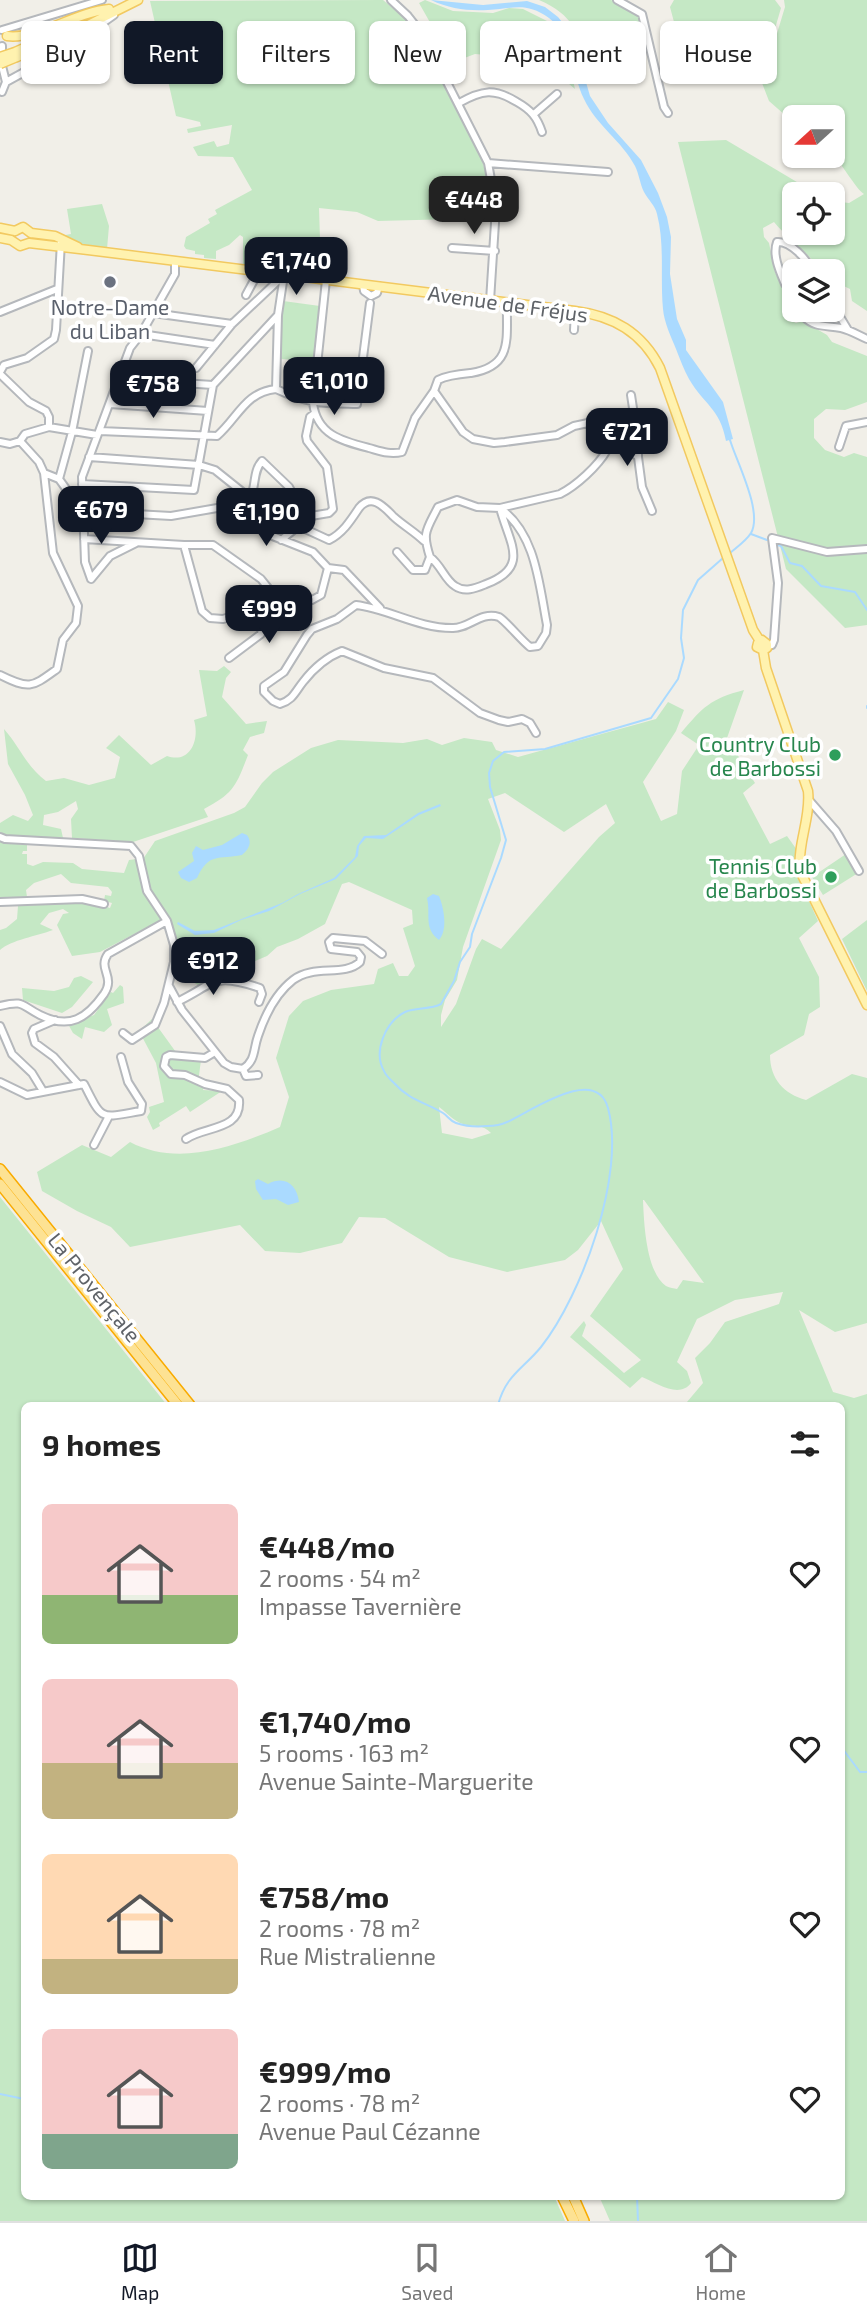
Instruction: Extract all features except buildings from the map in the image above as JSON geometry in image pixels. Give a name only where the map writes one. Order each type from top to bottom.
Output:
[{"type":"highway","name":"La Provençale","points":[[0,1169],[188,1402]]},
{"type":"highway","name":"La Provençale","points":[[0,1184],[176,1402]]},
{"type":"highway","points":[[564,2200],[573,2221]]},
{"type":"highway","points":[[575,2200],[584,2221]]},
{"type":"main road","points":[[3,31],[23,37],[90,13],[112,10],[129,0]]},
{"type":"main road","points":[[0,64],[138,0]]},
{"type":"main road","points":[[0,57],[16,55]]},
{"type":"main road","points":[[0,228],[15,231],[23,227],[31,233],[29,243],[23,246],[0,238]]},
{"type":"main road","points":[[15,231],[15,243]]},
{"type":"main road","name":"Avenue de Fréjus","points":[[31,233],[55,236],[61,243]]},
{"type":"main road","name":"Avenue de Fréjus","points":[[29,243],[61,243],[88,250],[575,311],[614,320],[634,333],[650,350],[666,382],[753,630],[763,646],[766,668],[807,783],[809,800],[800,871],[867,1005]]},
{"type":"street","points":[[1,92],[3,31],[11,25],[102,0]]},
{"type":"street","points":[[391,0],[423,35],[488,163],[496,207],[490,300]]},
{"type":"street","points":[[617,0],[641,12],[648,23],[664,107],[668,113]]},
{"type":"street","points":[[3,82],[73,45],[113,16],[112,10]]},
{"type":"street","points":[[459,103],[476,94],[500,92],[534,114],[542,132]]},
{"type":"street","points":[[534,114],[557,94]]},
{"type":"street","points":[[488,163],[608,172]]},
{"type":"street","points":[[782,276],[777,262],[777,242],[785,242],[805,259]]},
{"type":"street","points":[[48,427],[49,417],[46,411],[29,402],[0,373],[4,365],[27,358],[54,339],[57,330],[61,243]]},
{"type":"street","points":[[452,248],[495,251]]},
{"type":"street","points":[[136,543],[110,556],[91,579],[85,562],[82,484],[89,457],[130,348],[141,334],[175,274],[175,261]]},
{"type":"street","points":[[246,295],[259,271]]},
{"type":"street","points":[[276,389],[278,315],[284,275]]},
{"type":"street","points":[[196,368],[232,324],[284,275]]},
{"type":"street","points":[[326,280],[314,414],[325,431],[337,439],[396,454],[402,452],[405,447],[415,418],[442,377],[486,371],[500,361],[504,353],[507,303]]},
{"type":"street","points":[[0,442],[10,444],[20,441],[25,434],[48,427],[72,432],[217,436],[237,411],[261,390],[276,389],[299,400],[313,403],[357,404],[370,299],[363,285]]},
{"type":"street","points":[[370,299],[377,293],[379,286]]},
{"type":"street","points":[[0,312],[57,289]]},
{"type":"street","points":[[574,330],[575,311]]},
{"type":"street","points":[[153,313],[232,324]]},
{"type":"street","points":[[82,484],[194,490],[212,385],[278,315]]},
{"type":"street","points":[[810,322],[848,330],[867,339]]},
{"type":"street","points":[[843,322],[848,330]]},
{"type":"street","points":[[141,334],[215,345]]},
{"type":"street","points":[[60,479],[88,351]]},
{"type":"street","points":[[119,379],[212,385]]},
{"type":"street","points":[[434,391],[463,432],[482,442],[505,442],[558,435],[574,426],[588,423],[599,426],[638,457]]},
{"type":"street","points":[[631,395],[642,487],[647,505],[652,511]]},
{"type":"street","points":[[110,404],[208,411]]},
{"type":"street","points":[[281,540],[311,516],[329,513],[333,509],[327,467],[307,442],[310,417],[314,414]]},
{"type":"street","points":[[839,447],[846,426],[867,422]]},
{"type":"street","points":[[424,541],[438,507],[457,500],[477,507],[500,508],[568,490],[606,454],[607,445],[602,435],[588,423]]},
{"type":"street","points":[[0,675],[23,685],[39,682],[57,669],[63,640],[78,616],[78,606],[53,554],[44,473],[39,462],[20,441]]},
{"type":"street","points":[[89,457],[199,465],[215,470],[250,498]]},
{"type":"street","points":[[82,511],[171,516],[246,503],[253,493],[257,465],[262,460],[289,487],[296,500],[296,528]]},
{"type":"street","points":[[44,473],[60,479],[82,511]]},
{"type":"street","points":[[296,528],[303,528],[329,540],[336,537],[360,506],[374,501],[412,528],[424,541],[430,557],[437,562],[453,585],[471,590],[502,578],[510,571],[514,561],[500,508]]},
{"type":"street","points":[[220,507],[281,540],[313,552],[328,568],[344,570],[380,609]]},
{"type":"street","points":[[500,508],[507,513],[528,542],[534,561],[547,625],[546,633],[538,646],[530,647],[518,638],[502,618],[487,615],[453,629],[410,622],[380,609],[356,605],[337,619],[313,629],[284,672],[264,686],[264,692],[280,705],[289,702],[318,666],[342,651],[384,668],[433,678],[480,713],[508,722],[522,719],[530,723],[536,733]]},
{"type":"street","points":[[763,646],[772,645],[774,640],[778,583],[772,538],[827,552],[867,549]]},
{"type":"street","points":[[84,539],[213,545],[261,579],[269,589],[261,634],[229,658]]},
{"type":"street","points":[[184,545],[202,611],[210,618],[223,619],[267,606],[312,600],[321,595],[328,568]]},
{"type":"street","points":[[397,552],[413,570],[419,571],[425,570],[430,557]]},
{"type":"street","points":[[809,800],[836,831],[859,871]]},
{"type":"street","points":[[0,837],[131,846],[139,856],[147,891],[167,921],[174,945],[174,962],[169,986],[155,1025],[132,1040],[123,1032]]},
{"type":"street","points":[[0,902],[82,899],[104,904]]},
{"type":"street","points":[[0,1006],[26,1004],[40,1015],[55,1020],[69,1021],[87,1015],[110,986],[104,968],[104,959],[108,954],[167,921]]},
{"type":"street","points":[[243,1069],[253,1060],[257,1039],[276,997],[293,980],[306,972],[344,969],[360,962],[361,957],[357,952],[331,949],[330,942],[333,938],[365,941],[382,954]]},
{"type":"street","points":[[177,1002],[209,983],[227,979],[260,988],[262,994],[259,1002]]},
{"type":"street","points":[[169,986],[177,1002],[215,1052],[230,1067],[243,1069]]},
{"type":"street","points":[[55,1020],[34,1029],[32,1038],[54,1057],[79,1085]]},
{"type":"street","points":[[0,1026],[12,1054],[32,1073],[43,1091]]},
{"type":"street","points":[[186,1139],[232,1122],[239,1112],[239,1100],[228,1089],[205,1084],[184,1075],[171,1074],[166,1070],[164,1062],[170,1055],[205,1058],[215,1052]]},
{"type":"street","points":[[0,1082],[27,1095],[84,1084],[98,1113],[108,1118],[141,1111],[142,1104],[128,1082],[121,1057]]},
{"type":"street","points":[[243,1069],[246,1076],[258,1075]]},
{"type":"street","points":[[94,1144],[108,1118]]},
{"type":"green space","points":[[383,0],[408,21],[369,21],[369,84],[444,84],[479,151],[487,177],[493,218],[378,221],[357,212],[319,208],[321,270],[243,266],[243,237],[240,235],[229,245],[216,251],[216,259],[204,258],[204,255],[186,249],[186,237],[210,223],[208,219],[217,214],[215,210],[252,190],[233,157],[198,156],[193,147],[214,141],[217,147],[229,144],[232,125],[188,133],[187,129],[201,126],[200,122],[176,116],[169,84],[223,84],[223,21],[155,21],[150,1]]},
{"type":"green space","points":[[425,0],[453,11],[493,13],[509,8],[523,9],[547,21],[480,21],[480,54],[466,57],[466,21],[429,21],[419,3]]},
{"type":"green space","points":[[539,0],[611,0],[640,13],[642,21],[569,21]]},
{"type":"green space","points":[[674,0],[775,0],[781,8],[777,22],[674,21],[670,7]]},
{"type":"green space","points":[[784,0],[867,0],[867,311],[852,301],[850,289],[845,287],[845,259],[812,259],[797,245],[845,245],[845,202],[864,194],[843,168],[845,105],[782,105],[782,112],[769,101],[762,84],[777,84],[777,33],[785,7]]},
{"type":"green space","points":[[726,140],[797,182],[782,182],[782,231],[774,222],[763,228],[782,287],[782,322],[805,322],[827,335],[832,342],[867,356],[867,402],[845,410],[826,409],[814,419],[814,438],[825,450],[844,457],[854,453],[867,457],[867,625],[845,628],[786,569],[678,142]]},
{"type":"green space","points":[[102,204],[109,226],[107,249],[86,246],[60,236],[71,234],[67,209]]},
{"type":"green space","points":[[283,301],[320,306],[314,361],[280,359]]},
{"type":"green space","points":[[224,666],[231,672],[226,678],[222,697],[246,724],[267,721],[264,733],[250,737],[243,750],[248,755],[233,788],[204,809],[208,817],[133,842],[72,838],[71,819],[78,809],[76,801],[58,812],[44,815],[43,825],[61,829],[63,838],[5,835],[0,832],[0,823],[13,815],[28,821],[33,815],[8,764],[4,729],[33,769],[46,781],[64,778],[89,785],[115,778],[120,757],[106,748],[119,735],[151,765],[167,756],[182,757],[187,753],[196,735],[194,720],[207,716],[199,670],[217,671]]},
{"type":"green space","points":[[744,690],[727,738],[755,783],[743,793],[770,844],[787,836],[797,850],[796,872],[818,921],[799,938],[819,977],[820,1007],[809,1014],[804,1035],[770,1055],[773,1071],[785,1089],[806,1100],[852,1074],[867,1078],[867,1323],[835,1332],[799,1310],[833,1392],[854,1398],[867,1394],[867,2221],[610,2221],[601,2200],[845,2200],[845,1402],[687,1402],[703,1383],[695,1358],[725,1322],[779,1304],[783,1292],[735,1300],[697,1319],[677,1362],[687,1371],[691,1383],[686,1388],[674,1390],[642,1377],[630,1388],[570,1337],[584,1321],[586,1325],[582,1336],[624,1373],[641,1360],[590,1316],[623,1269],[601,1221],[578,1250],[565,1260],[507,1272],[449,1257],[385,1218],[359,1217],[342,1243],[300,1253],[265,1251],[240,1225],[130,1247],[111,1227],[42,1191],[37,1172],[82,1145],[111,1157],[130,1142],[148,1149],[186,1154],[225,1147],[280,1127],[289,1097],[276,1058],[289,1016],[303,1001],[331,990],[374,984],[378,969],[393,963],[399,976],[408,976],[415,966],[403,928],[413,924],[412,910],[349,882],[342,884],[325,924],[277,947],[267,956],[198,985],[185,973],[181,965],[169,921],[155,923],[100,952],[72,956],[57,925],[63,914],[69,913],[63,909],[49,913],[40,924],[53,930],[17,941],[0,950],[0,930],[17,919],[18,906],[93,902],[110,908],[112,903],[104,901],[105,895],[111,896],[112,892],[108,887],[71,883],[61,874],[34,883],[26,890],[27,897],[0,898],[0,842],[27,845],[27,851],[22,854],[27,854],[27,864],[33,866],[43,862],[73,863],[82,869],[124,873],[129,860],[137,859],[141,862],[155,841],[245,807],[273,772],[311,748],[338,740],[403,743],[427,739],[442,745],[464,738],[492,742],[496,750],[518,757],[656,719],[668,702],[684,710],[676,731],[643,782],[661,821],[677,814],[682,771],[699,745],[681,733],[708,705]],"holes":[[[505,793],[564,832],[606,804],[615,823],[599,837],[501,949],[482,939],[456,1004],[441,1027],[445,1000],[457,980],[463,947],[501,840],[488,799]],[[439,1107],[460,1123],[482,1127],[491,1133],[472,1139],[442,1133]],[[644,1200],[704,1283],[683,1280],[677,1289],[666,1286],[659,1279],[647,1246]]]},
{"type":"green space","points":[[846,854],[858,873],[823,895],[812,877]]},
{"type":"green space","points":[[867,920],[867,991],[842,939]]},
{"type":"green space","points":[[81,976],[93,982],[72,1007],[62,1013],[23,1000],[22,988],[54,991],[69,987],[74,978]]},
{"type":"green space","points":[[120,985],[123,987],[124,1003],[107,1009],[112,1025],[104,1032],[85,1027],[82,1039],[73,1033],[68,1024],[94,1015],[111,992]]},
{"type":"green space","points":[[152,1019],[178,1055],[201,1060],[198,1083],[204,1086],[203,1090],[222,1091],[190,1112],[186,1106],[159,1123],[160,1126],[153,1130],[147,1117],[149,1107],[164,1102],[156,1063],[139,1031]]},
{"type":"green space","points":[[0,1197],[165,1402],[21,1402],[21,2200],[556,2200],[565,2221],[0,2221]]},
{"type":"water","points":[[431,0],[483,5],[527,1],[545,7],[561,21],[552,21],[533,9],[526,8],[466,10]]},
{"type":"water","points":[[579,84],[587,84],[590,96],[608,123],[641,160],[658,193],[671,237],[670,274],[677,319],[686,340],[686,350],[723,402],[733,439],[726,441],[716,414],[689,379],[666,324],[662,297],[661,238],[656,211],[644,192],[630,157],[595,117]]},
{"type":"water","points":[[440,804],[441,806],[419,815],[383,839],[366,838],[359,846],[358,856],[336,879],[269,911],[214,933],[195,935],[177,924],[178,922],[195,931],[214,930],[282,903],[298,894],[334,878],[355,857],[357,846],[364,836],[386,835],[418,813]]},
{"type":"water","points":[[242,833],[247,835],[250,844],[242,855],[210,861],[197,878],[189,882],[181,878],[178,872],[194,861],[192,853],[196,846],[203,850],[222,845]]},
{"type":"water","points":[[433,894],[439,896],[444,913],[444,931],[439,940],[431,931],[428,921],[427,898]]},
{"type":"water","points":[[258,1179],[268,1184],[274,1181],[289,1183],[296,1191],[299,1202],[288,1205],[276,1199],[263,1200],[256,1189],[255,1181]]},
{"type":"waterway","points":[[730,440],[748,487],[754,513],[751,533],[730,553]]},
{"type":"waterway","points":[[751,534],[767,540]]},
{"type":"waterway","points":[[777,545],[781,546],[790,563],[802,566],[821,586],[855,592],[867,610]]},
{"type":"waterway","points":[[499,1402],[510,1379],[541,1347],[556,1325],[585,1266],[606,1199],[611,1166],[612,1135],[608,1108],[601,1096],[590,1090],[577,1090],[502,1124],[460,1124],[412,1098],[387,1076],[380,1055],[383,1038],[392,1023],[405,1012],[441,1004],[454,981],[460,962],[470,947],[472,934],[506,840],[490,787],[489,773],[493,761],[504,752],[545,749],[651,718],[678,679],[684,658],[681,638],[683,610],[698,580],[723,558]]},
{"type":"waterway","points":[[845,1752],[860,1772],[867,1772]]},
{"type":"waterway","points":[[0,2094],[21,2098]]},
{"type":"waterway","points":[[637,2200],[638,2221]]},
{"type":"place","name":"Notre-Dame du Liban","points":[[110,282]]},
{"type":"place","name":"Country Club de Barbossi","points":[[835,755]]},
{"type":"place","name":"Tennis Club de Barbossi","points":[[831,877]]}]
